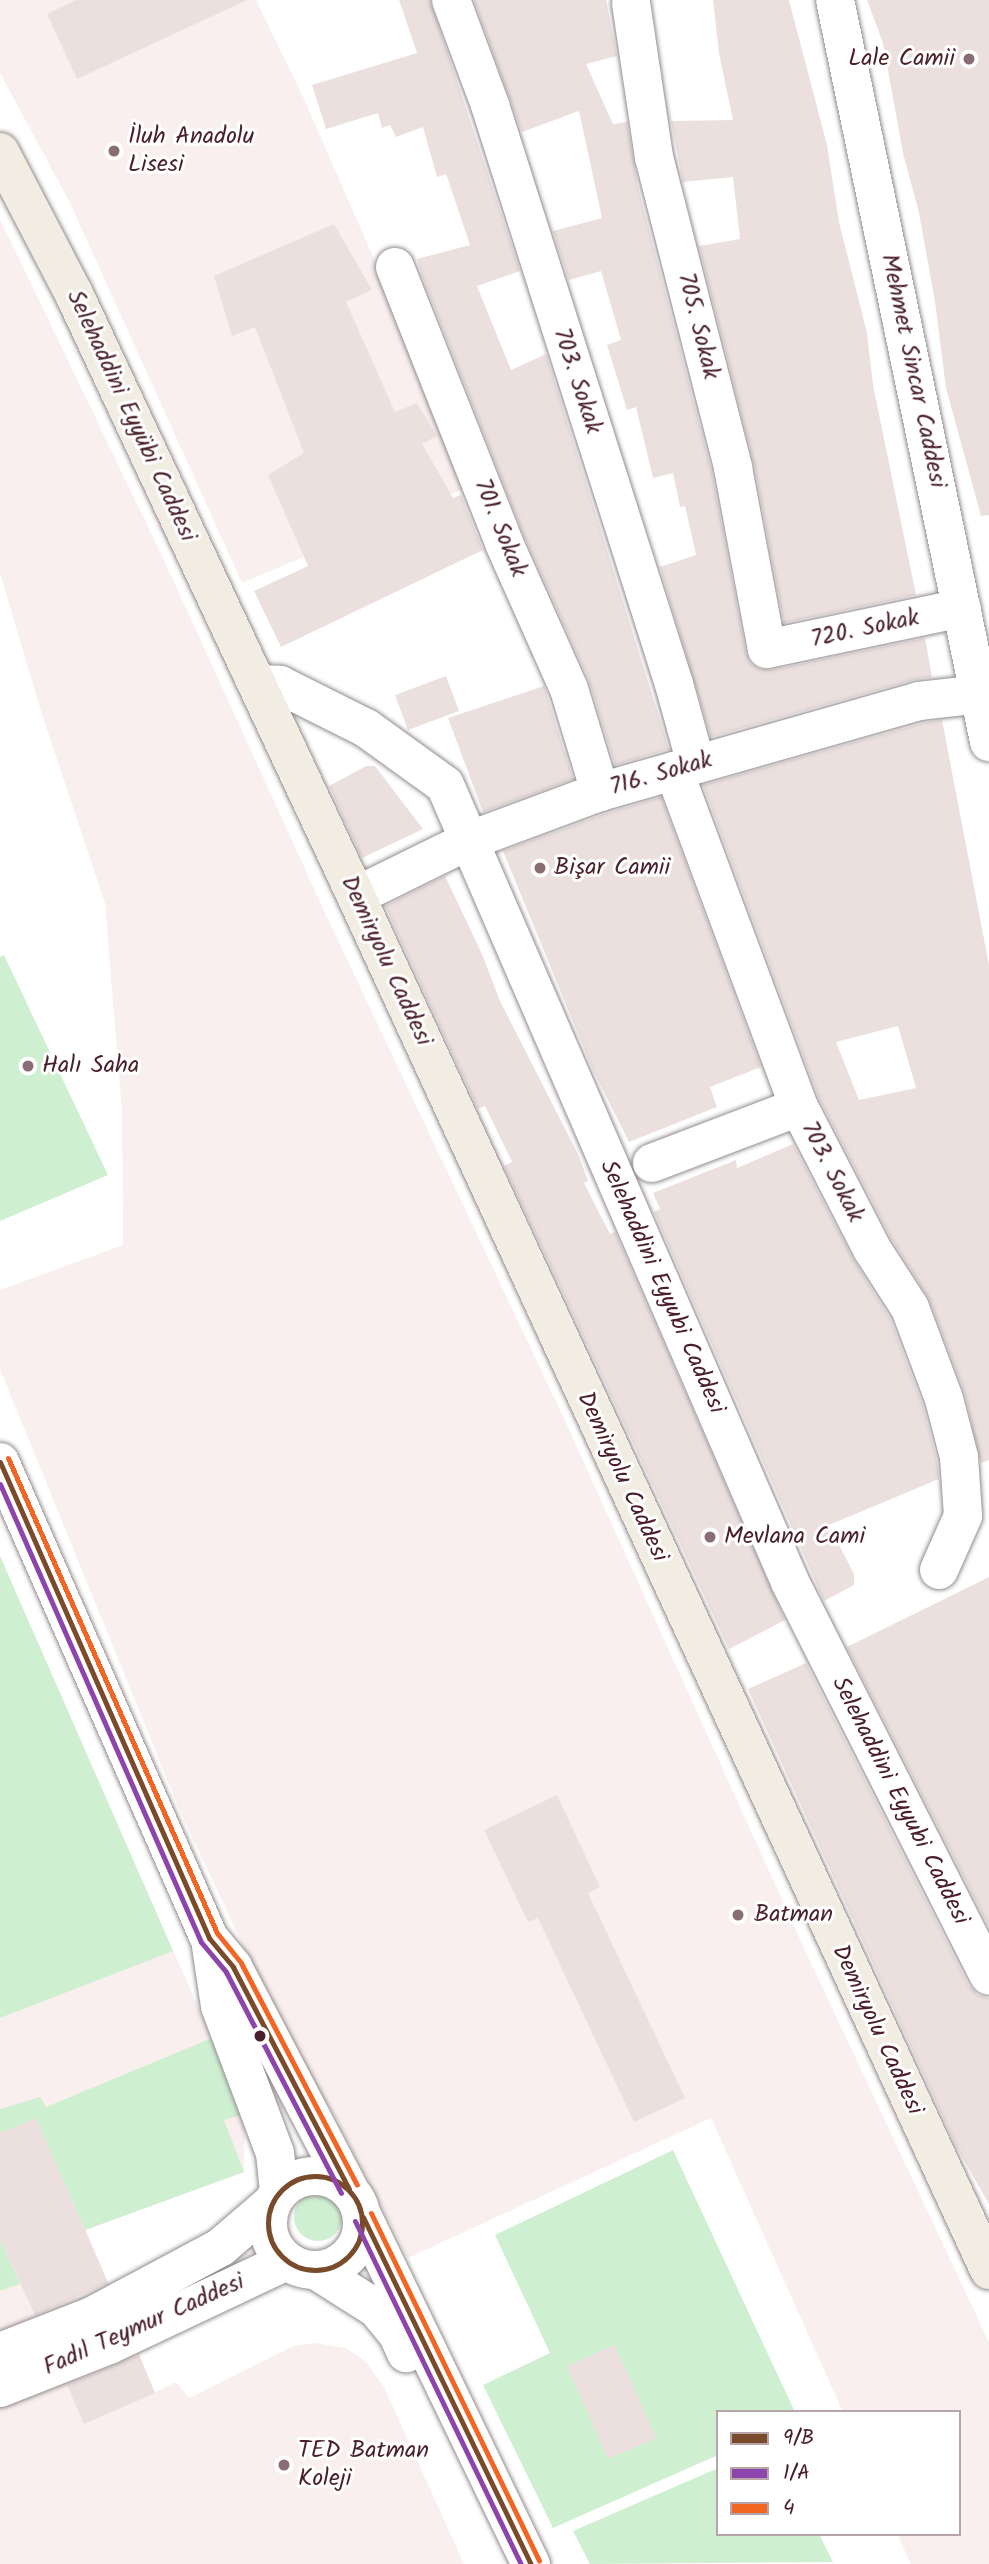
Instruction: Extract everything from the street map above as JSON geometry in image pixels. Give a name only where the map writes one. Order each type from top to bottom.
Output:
[{"type":"main road","name":"Selehaddini Eyyübi Caddesi","points":[[0,152],[74,294],[257,684]]},
{"type":"main road","name":"Demiryolu Caddesi","points":[[257,684],[989,2270]]},
{"type":"street","name":"703. Sokak","points":[[451,0],[490,106],[674,684],[685,767],[799,1107],[872,1249],[910,1308],[944,1399],[959,1457],[963,1516],[939,1570]]},
{"type":"street","name":"Mehmet Sincar Caddesi","points":[[835,0],[962,608],[984,694],[989,741]]},
{"type":"street","name":"705. Sokak","points":[[631,3],[654,157],[733,468],[767,649]]},
{"type":"street","name":"701. Sokak","points":[[395,267],[504,543],[569,689],[600,792]]},
{"type":"street","name":"720. Sokak","points":[[767,649],[962,608]]},
{"type":"street","name":"Selehaddini Eyyubi Caddesi","points":[[257,684],[280,685],[366,728],[445,785],[790,1582],[989,1976]]},
{"type":"street","name":"716. Sokak","points":[[356,896],[468,841],[600,792],[919,701],[984,694]]},
{"type":"street","points":[[652,1163],[799,1107]]},
{"type":"street","points":[[0,1462],[209,1937],[220,2006],[275,2153],[275,2198],[269,2235],[302,2266],[377,2309],[398,2335],[502,2564]]},
{"type":"street","points":[[209,1937],[233,1967],[356,2203],[531,2564]]},
{"type":"street","points":[[275,2198],[306,2176],[322,2175],[337,2180],[356,2203],[357,2248],[339,2264],[302,2266]]},
{"type":"street","name":"Fadıl Teymur Caddesi","points":[[0,2352],[92,2316],[220,2247],[275,2198]]},
{"type":"street","name":"Fadıl Teymur Caddesi","points":[[0,2388],[302,2266]]},
{"type":"shaded area","points":[[0,0],[256,0],[304,99],[473,485],[242,583],[70,203],[0,73]]},
{"type":"shaded area","points":[[0,219],[164,560],[327,917],[561,1412],[804,1948],[989,2342],[989,2564],[911,2564],[898,2536],[961,2536],[961,2410],[842,2410],[711,2118],[408,2258],[334,2114],[302,2071],[180,1811],[0,1369],[0,1290],[123,1245],[122,1112],[105,903],[41,711],[0,573]]},
{"type":"shaded area","points":[[0,1556],[245,2114],[244,2172],[86,2230],[155,2392],[176,2382],[189,2398],[293,2346],[315,2343],[346,2348],[366,2362],[384,2387],[464,2564],[0,2564]]},
{"type":"green space","name":"Halı Saha","points":[[4,955],[108,1175],[0,1221],[0,957]]},
{"type":"green space","points":[[0,1556],[173,1951],[0,2018]]},
{"type":"green space","points":[[212,2038],[245,2114],[224,2120],[244,2172],[85,2230],[36,2119],[0,2133],[0,2109],[40,2097],[46,2107]]},
{"type":"green space","points":[[673,2150],[794,2410],[716,2410],[716,2456],[553,2528],[483,2385],[550,2353],[495,2235]]},
{"type":"green space","points":[[318,2193],[335,2200],[342,2217],[335,2234],[318,2241],[301,2234],[294,2217],[301,2200]]},
{"type":"green space","points":[[0,2239],[20,2284],[0,2291]]},
{"type":"green space","points":[[716,2469],[716,2536],[820,2536],[833,2562],[590,2564],[573,2531]]},
{"type":"building","points":[[76,0],[247,0],[77,79],[47,14]]},
{"type":"building","points":[[399,0],[430,0],[520,271],[477,286],[511,370],[546,354],[669,749],[615,765],[589,680],[524,535],[417,259],[470,245],[446,174],[437,177],[423,127],[396,137],[390,125],[382,128],[378,113],[326,129],[312,85],[417,53]]},
{"type":"building","points":[[474,0],[606,0],[617,56],[586,64],[613,124],[627,122],[638,187],[712,473],[750,663],[759,669],[772,670],[925,638],[932,677],[711,737],[660,567],[696,555],[685,506],[680,507],[673,473],[653,478],[636,407],[627,410],[607,345],[621,340],[601,271],[569,280],[553,231],[602,218],[579,111],[522,132]]},
{"type":"building","points":[[713,0],[789,0],[827,145],[839,222],[867,333],[873,385],[916,595],[784,623],[754,463],[699,246],[740,239],[733,177],[683,182],[671,121],[733,120],[719,54]]},
{"type":"building","points":[[867,0],[989,0],[989,515],[981,516],[946,388],[935,302],[919,213],[903,153],[883,43]]},
{"type":"building","points":[[334,224],[372,290],[346,302],[395,412],[417,403],[437,436],[422,444],[453,498],[461,495],[483,550],[281,647],[254,591],[308,566],[268,475],[304,453],[255,327],[232,336],[214,276]]},
{"type":"building","points":[[446,676],[459,711],[408,730],[395,695]]},
{"type":"building","points":[[544,686],[573,779],[483,812],[448,718]]},
{"type":"building","points":[[942,720],[989,965],[989,1460],[981,1463],[965,1393],[930,1300],[891,1238],[819,1098],[703,785]],"holes":[[[898,1026],[916,1088],[859,1100],[836,1042]]]},
{"type":"building","points":[[366,766],[375,766],[423,829],[362,858],[329,786]]},
{"type":"building","points":[[661,797],[761,1067],[710,1087],[717,1107],[629,1142],[593,1070],[503,851],[607,813]]},
{"type":"building","points":[[445,876],[482,954],[500,1001],[578,1154],[588,1181],[584,1183],[610,1234],[615,1232],[785,1620],[729,1649],[504,1166],[512,1162],[485,1106],[478,1109],[385,906]]},
{"type":"building","points":[[793,1144],[853,1259],[890,1318],[923,1406],[939,1479],[829,1525],[854,1574],[854,1585],[824,1601],[654,1212],[660,1209],[653,1193],[736,1160],[737,1168]]},
{"type":"building","points":[[989,1577],[989,1927],[847,1647]]},
{"type":"building","points":[[806,1663],[969,1986],[978,1995],[989,1998],[989,2204],[957,2148],[748,1689]]},
{"type":"building","points":[[557,1795],[600,1887],[588,1893],[685,2098],[634,2122],[538,1918],[528,1922],[484,1830]]},
{"type":"building","points":[[36,2118],[108,2283],[35,2315],[0,2239],[0,2133]]},
{"type":"building","points":[[615,2345],[656,2438],[608,2459],[567,2366]]},
{"type":"building","points":[[139,2355],[155,2393],[84,2424],[67,2385]]},
{"type":"transit line","name":"4","points":[[8,1458],[217,1933],[241,1963],[357,2185]]},
{"type":"transit line","name":"9/B","points":[[0,1462],[209,1938],[233,1967],[349,2189]]},
{"type":"transit line","name":"1/A","points":[[0,1484],[201,1942],[226,1972],[341,2193]]},
{"type":"transit line","name":"9/B","points":[[315,2176],[333,2179],[348,2190],[359,2205],[362,2223],[359,2241],[348,2256],[333,2267],[315,2270],[297,2267],[282,2256],[271,2241],[268,2223],[271,2205],[282,2190],[297,2179],[315,2176]]},
{"type":"transit line","name":"4","points":[[371,2213],[539,2560]]},
{"type":"transit line","name":"9/B","points":[[363,2217],[531,2564]]},
{"type":"transit line","name":"1/A","points":[[355,2221],[521,2564]]},
{"type":"place","name":"Lale Camii","points":[[969,59]]},
{"type":"place","name":"İluh Anadolu Lisesi","points":[[114,151]]},
{"type":"place","name":"Bişar Camii","points":[[540,868]]},
{"type":"place","name":"Halı Saha","points":[[28,1066]]},
{"type":"place","name":"Mevlana Cami","points":[[710,1537]]},
{"type":"place","name":"Batman","points":[[738,1915]]},
{"type":"place","name":"TED Batman Koleji","points":[[284,2465]]}]
